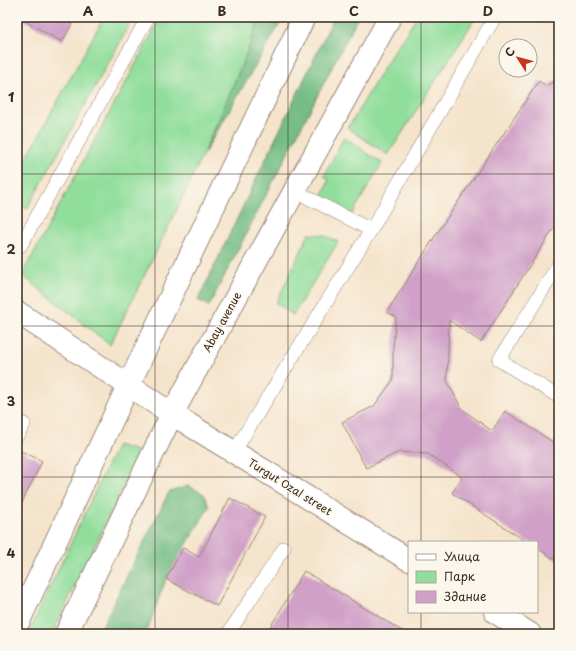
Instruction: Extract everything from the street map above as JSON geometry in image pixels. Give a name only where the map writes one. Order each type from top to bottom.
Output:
[{"type":"main road","points":[[17,625],[128,386],[304,17]]},
{"type":"main road","name":"Abay avenue","points":[[66,634],[172,414],[390,17]]},
{"type":"main road","name":"Turgut Ozal street","points":[[17,312],[172,414],[408,559]]},
{"type":"main road","points":[[497,613],[530,634]]},
{"type":"lane","points":[[17,243],[21,245],[148,17]]},
{"type":"lane","points":[[234,452],[371,230],[495,17]]},
{"type":"lane","points":[[295,192],[371,230]]},
{"type":"lane","points":[[559,264],[499,360],[559,397]]},
{"type":"lane","points":[[17,436],[24,424]]},
{"type":"lane","points":[[228,634],[284,548]]},
{"type":"green space","points":[[104,17],[134,17],[27,209],[17,203],[17,175]]},
{"type":"green space","points":[[161,17],[260,17],[227,101],[190,183],[110,345],[22,275]]},
{"type":"green space","points":[[260,17],[284,17],[205,152],[246,55]]},
{"type":"green space","points":[[334,17],[358,17],[209,306],[198,300]]},
{"type":"green space","points":[[417,17],[476,17],[388,155],[348,128],[392,54]]},
{"type":"green space","points":[[344,137],[382,163],[351,216],[321,200],[329,179],[324,176]]},
{"type":"green space","points":[[309,234],[324,235],[338,242],[293,315],[276,303]]},
{"type":"green space","points":[[17,272],[22,275],[17,283]]},
{"type":"green space","points":[[117,445],[140,452],[52,634],[28,634]]},
{"type":"green space","points":[[188,486],[204,494],[209,507],[166,579],[146,634],[98,634],[169,492]]},
{"type":"building","points":[[18,17],[76,17],[62,42]]},
{"type":"building","points":[[559,78],[559,220],[481,342],[449,320],[447,381],[462,409],[492,431],[505,411],[559,446],[559,562],[538,549],[538,541],[525,541],[452,493],[462,477],[428,454],[399,452],[366,468],[342,422],[374,406],[393,380],[393,347],[396,317],[387,312],[437,233],[539,81],[546,86]]},
{"type":"building","points":[[17,449],[42,461],[17,513]]},
{"type":"building","points":[[230,498],[265,517],[217,606],[166,579],[183,548],[199,557]]},
{"type":"building","points":[[304,571],[407,634],[266,634]]}]
